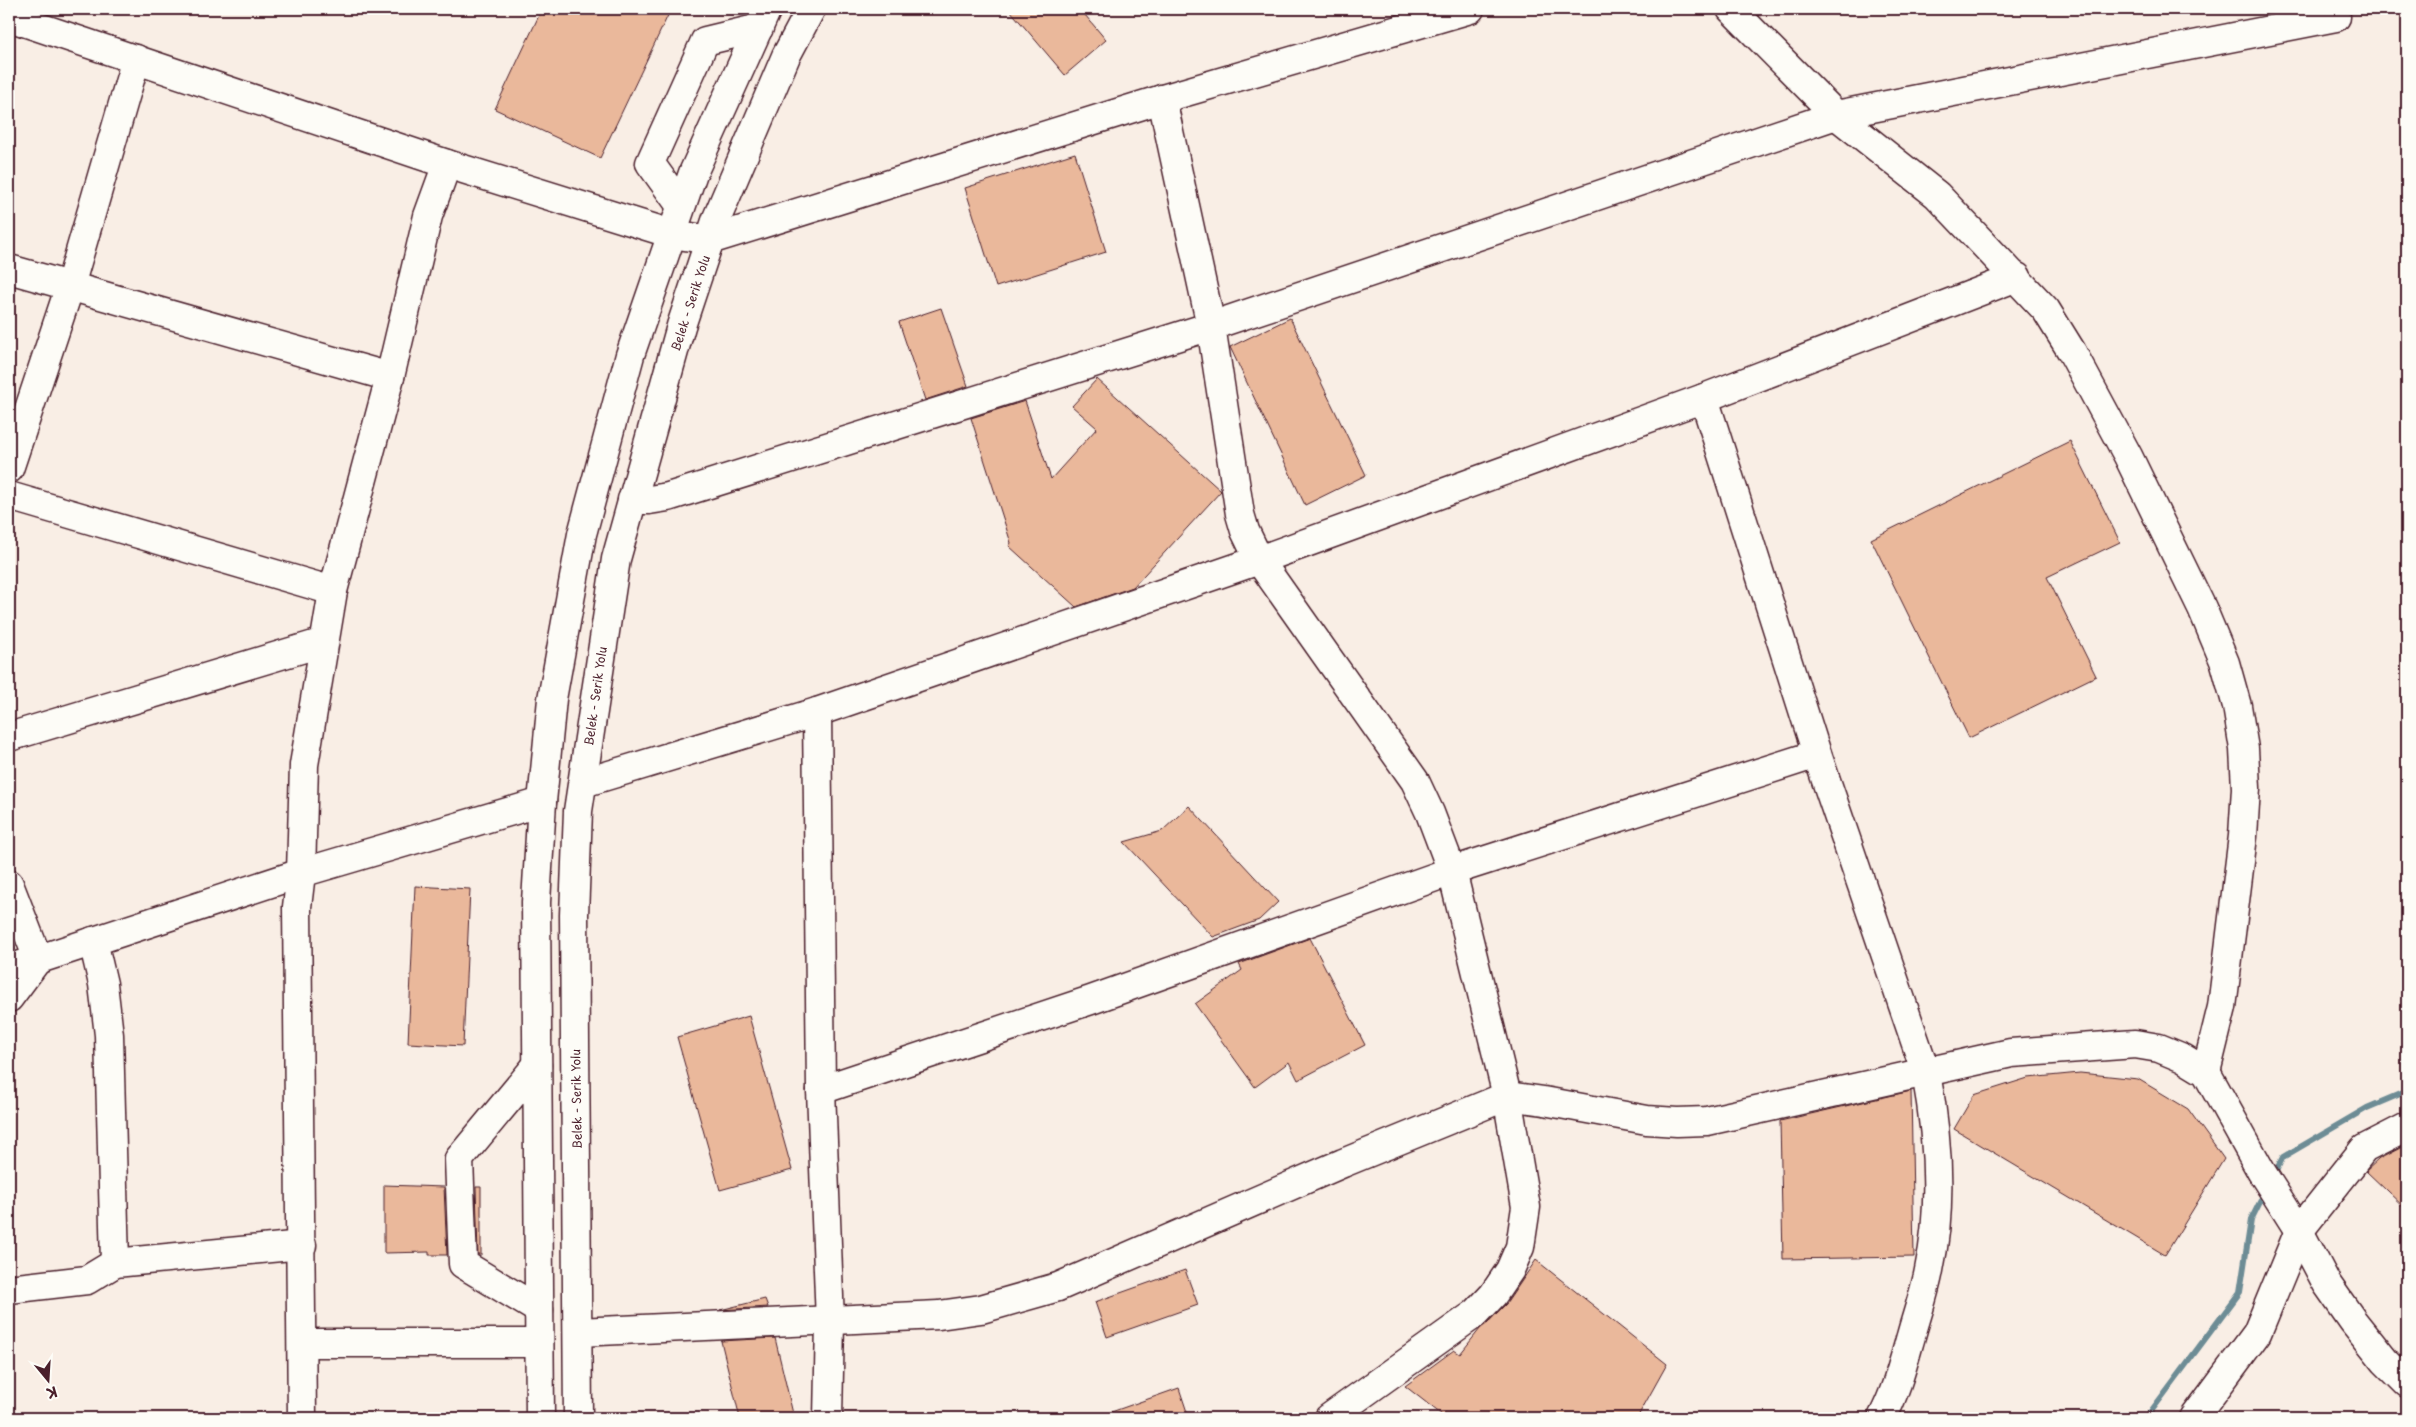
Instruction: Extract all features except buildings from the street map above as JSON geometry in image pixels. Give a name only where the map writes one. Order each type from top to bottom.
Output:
[{"type":"street","name":"Belek - Serik Yolu","points":[[578,1418],[574,915],[578,812],[616,559],[681,326],[710,240],[775,81],[811,9]]},
{"type":"street","points":[[9,17],[447,164],[672,234],[710,240],[1162,99],[1470,9]]},
{"type":"street","points":[[1731,9],[1836,115],[1937,195],[2046,310],[2072,352],[2128,456],[2202,608],[2225,663],[2237,706],[2244,748],[2246,788],[2243,836],[2222,1007],[2206,1072]]},
{"type":"street","points":[[540,1418],[536,902],[542,802],[552,699],[582,534],[630,354],[693,173],[763,18]]},
{"type":"street","points":[[681,206],[650,163],[705,41],[763,18]]},
{"type":"street","points":[[632,500],[668,497],[1211,326],[1836,115],[2336,18]]},
{"type":"street","points":[[9,470],[70,286],[136,59]]},
{"type":"street","points":[[1162,99],[1211,326],[1240,514],[1245,530],[1259,560],[1414,780],[1430,813],[1452,870],[1507,1096],[1526,1206],[1520,1247],[1510,1270],[1493,1295],[1476,1313],[1329,1418]]},
{"type":"street","points":[[302,1418],[303,1343],[297,907],[301,873],[304,765],[333,591],[390,378],[428,216],[447,164]]},
{"type":"street","points":[[9,269],[390,378]]},
{"type":"street","points":[[583,782],[817,712],[1259,560],[1704,398],[2016,278]]},
{"type":"street","points":[[1704,398],[1817,754],[1926,1073],[1933,1111],[1937,1159],[1934,1233],[1929,1270],[1900,1375],[1882,1418]]},
{"type":"street","points":[[9,496],[333,591]]},
{"type":"street","points":[[9,737],[324,642]]},
{"type":"street","points":[[817,712],[821,1090],[830,1322],[828,1418]]},
{"type":"street","points":[[821,1090],[1091,1000],[1452,870],[1817,754]]},
{"type":"street","points":[[9,969],[301,873],[542,802]]},
{"type":"street","points":[[9,884],[38,959]]},
{"type":"street","points":[[93,941],[103,984],[109,1035],[115,1263]]},
{"type":"street","points":[[9,998],[38,959]]},
{"type":"street","points":[[578,1332],[830,1322],[939,1315],[981,1308],[1058,1287],[1343,1164],[1507,1096],[1647,1120],[1707,1121],[2011,1053],[2134,1044],[2159,1048],[2183,1058],[2206,1072],[2261,1171],[2299,1231],[2327,1284],[2385,1361],[2407,1383]]},
{"type":"street","points":[[537,1065],[459,1159],[463,1264],[539,1310]]},
{"type":"street","points":[[2194,1418],[2257,1333],[2299,1231],[2364,1149],[2407,1127]]},
{"type":"street","points":[[9,1290],[87,1280],[115,1263],[302,1245]]},
{"type":"street","points":[[303,1343],[539,1343]]},
{"type":"waterway","points":[[2273,1177],[2283,1157],[2367,1108],[2407,1091]]},
{"type":"waterway","points":[[2146,1418],[2240,1292],[2251,1220],[2265,1192]]}]
